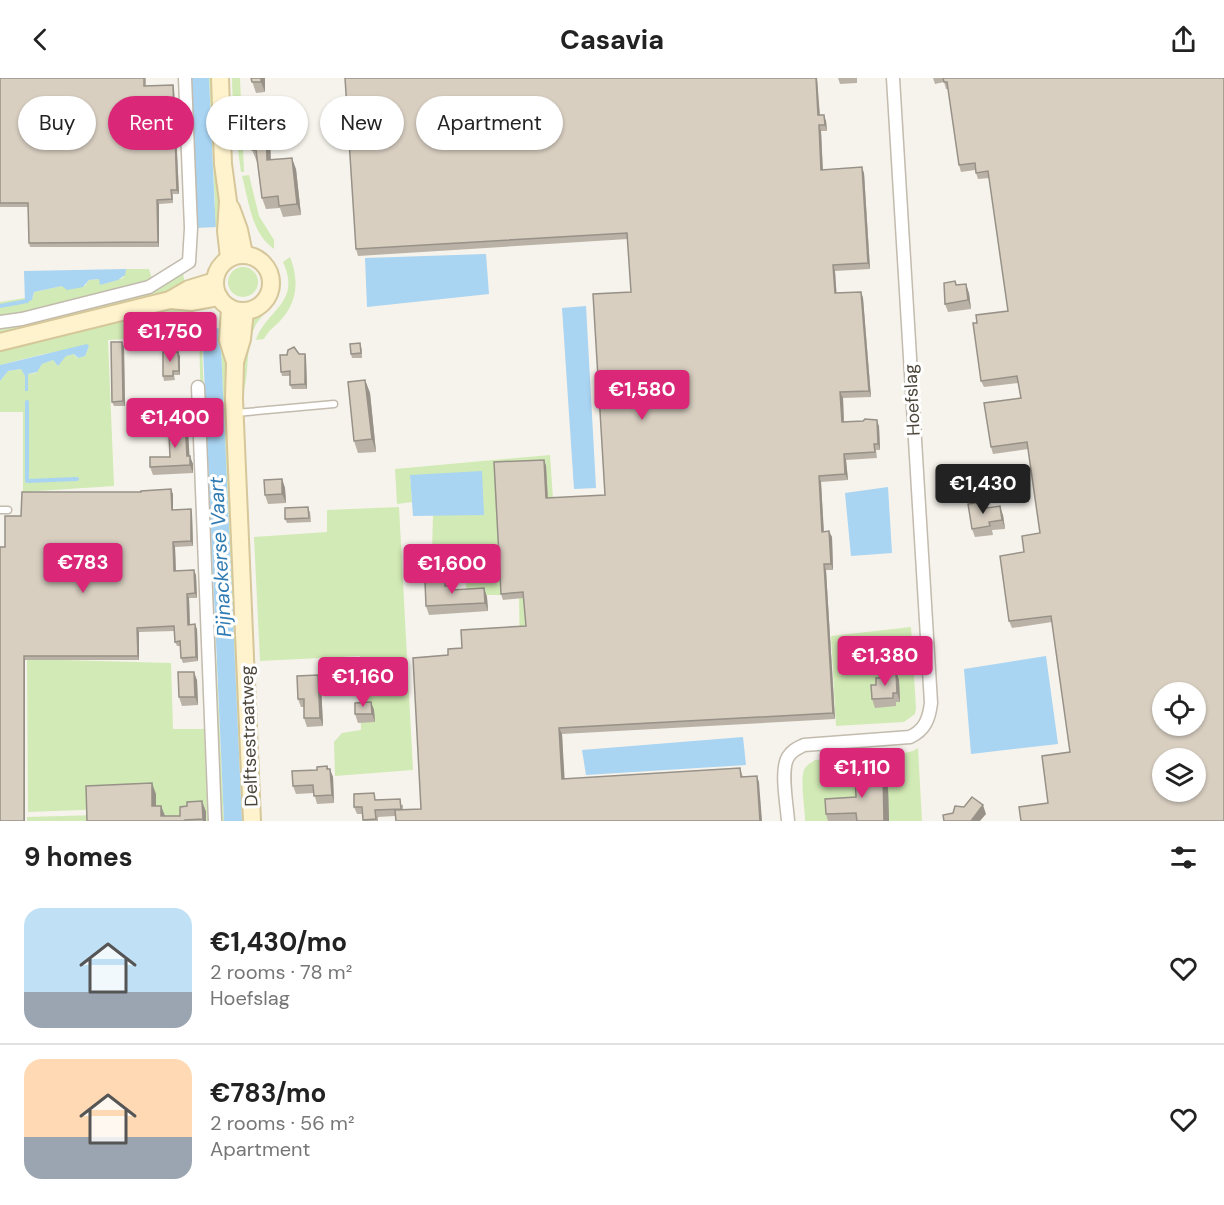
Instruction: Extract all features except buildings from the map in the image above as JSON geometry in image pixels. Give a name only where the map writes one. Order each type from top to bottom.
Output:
[{"type":"main road","name":"Delftsestraatweg","points":[[220,78],[223,164],[228,201],[226,231],[228,285],[242,339],[235,362],[235,413],[252,821]]},
{"type":"main road","points":[[0,342],[228,285]]},
{"type":"street","points":[[0,322],[22,319],[149,286],[189,261],[191,228],[185,78]]},
{"type":"street","name":"Hoefslag","points":[[788,821],[784,768],[788,757],[795,750],[804,745],[910,737],[919,733],[926,724],[931,703],[893,78]]},
{"type":"street","name":"Delftsestraatweg","points":[[198,387],[215,821]]},
{"type":"lane","points":[[235,413],[334,404]]},
{"type":"lane","points":[[0,510],[8,510]]},
{"type":"green space","points":[[187,78],[191,78],[192,96],[188,96]]},
{"type":"green space","points":[[209,78],[213,78],[214,96],[210,96]]},
{"type":"green space","points":[[232,78],[240,78],[241,96],[232,96]]},
{"type":"green space","points":[[194,142],[198,228],[215,206],[212,150],[217,150],[222,229],[196,250],[191,150],[194,150]]},
{"type":"green space","points":[[238,150],[243,150],[244,172],[241,172]]},
{"type":"green space","points":[[249,175],[259,216],[274,240],[274,249],[260,234],[252,216],[242,176]]},
{"type":"green space","points":[[290,257],[296,282],[290,306],[286,314],[264,339],[256,340],[285,297],[288,276],[283,262]]},
{"type":"green space","points":[[243,267],[254,271],[258,282],[254,293],[243,297],[232,293],[228,282],[232,271]]},
{"type":"green space","points":[[126,269],[149,269],[152,279],[26,313],[0,317],[0,302],[25,298],[25,303],[33,298],[34,292],[62,286],[85,286],[89,280],[100,279],[100,285],[123,278]]},
{"type":"green space","points":[[183,272],[185,286],[143,300],[0,336],[0,327]]},
{"type":"green space","points":[[276,279],[281,279],[279,296],[253,331],[242,395],[249,321],[270,300]]},
{"type":"green space","points":[[190,306],[193,336],[108,340],[114,486],[23,492],[23,412],[0,412],[0,381],[8,371],[21,369],[25,376],[25,391],[28,391],[28,374],[36,373],[42,364],[53,360],[58,366],[65,356],[74,354],[77,358],[85,356],[89,346],[0,365],[0,351],[160,311]]},
{"type":"green space","points":[[201,328],[224,821],[220,821],[200,374],[199,329]]},
{"type":"green space","points":[[220,328],[225,328],[246,821],[242,821]]},
{"type":"green space","points":[[550,455],[564,658],[520,660],[519,595],[467,595],[462,548],[432,552],[433,515],[484,515],[410,475],[412,502],[397,504],[395,469]]},
{"type":"green space","points":[[399,507],[413,770],[335,776],[334,742],[342,733],[361,730],[360,656],[260,661],[254,537],[327,532],[327,510]]},
{"type":"green space","points":[[911,627],[915,714],[904,722],[836,726],[831,636]]},
{"type":"green space","points":[[27,659],[171,663],[173,729],[204,729],[208,821],[27,821],[27,817],[133,814],[133,808],[28,812]]},
{"type":"green space","points":[[918,748],[922,821],[805,821],[803,775],[806,767],[815,760],[871,756],[872,773],[903,766],[896,755]]},
{"type":"water","name":"Pijnackerse Vaart","points":[[191,78],[209,78],[210,96],[206,96],[206,150],[212,150],[242,821],[224,821],[194,146],[194,96],[192,96]]},
{"type":"water","points":[[486,254],[489,294],[367,307],[365,258]]},
{"type":"water","points":[[126,269],[125,275],[118,280],[100,285],[99,279],[89,280],[83,287],[67,290],[62,286],[34,292],[32,300],[25,303],[24,271]]},
{"type":"water","points":[[586,306],[596,488],[574,489],[562,308]]},
{"type":"water","points":[[87,344],[89,346],[85,356],[78,358],[74,354],[66,356],[58,366],[53,360],[42,364],[37,372],[28,374],[28,391],[25,391],[25,376],[21,369],[8,371],[0,381],[0,365]]},
{"type":"water","points":[[482,471],[484,515],[413,516],[410,475]]},
{"type":"water","points":[[888,487],[892,553],[851,556],[845,493]]},
{"type":"water","points":[[1046,656],[1058,744],[971,754],[964,669]]},
{"type":"water","points":[[743,737],[746,765],[586,775],[582,750]]},
{"type":"water","points":[[896,755],[903,766],[901,770],[871,773],[871,756]]},
{"type":"pier","points":[[218,227],[223,328],[199,329],[195,228]]},
{"type":"waterway","points":[[0,306],[27,301]]},
{"type":"waterway","points":[[27,402],[27,481],[77,479]]}]
